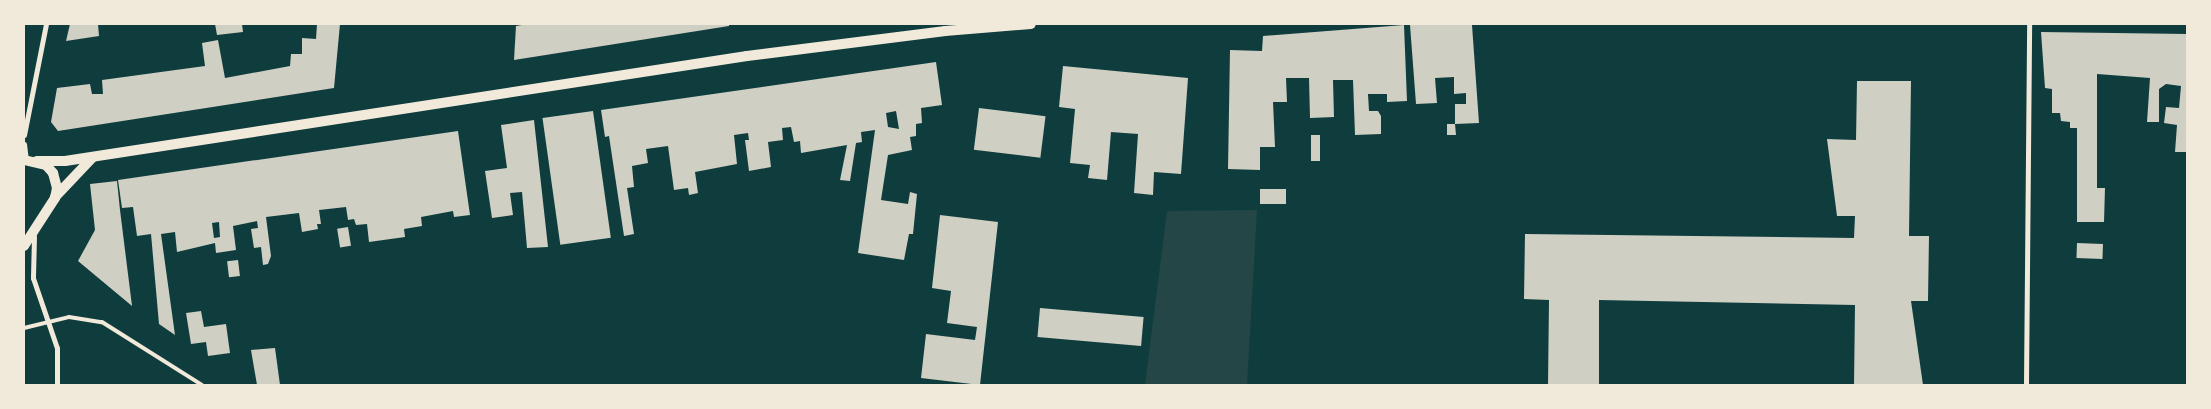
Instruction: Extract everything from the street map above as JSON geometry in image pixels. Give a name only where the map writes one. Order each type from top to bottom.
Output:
[{"type":"main road","points":[[29,160],[65,161],[738,57],[944,31],[1030,24]]},
{"type":"main road","points":[[24,246],[55,198],[74,174],[96,155]]},
{"type":"main road","points":[[29,160],[53,173],[56,183],[55,198]]},
{"type":"street","points":[[24,135],[46,24]]},
{"type":"street","points":[[2026,385],[2029,24]]},
{"type":"street","points":[[24,144],[29,160]]},
{"type":"street","points":[[34,230],[32,278],[60,360],[57,385]]},
{"type":"lane","points":[[24,328],[69,317],[102,322],[202,385]]},
{"type":"shaded area","points":[[1257,210],[1247,385],[1145,385],[1167,211]]},
{"type":"building","points":[[70,24],[98,24],[99,36],[66,41]]},
{"type":"building","points":[[215,24],[242,24],[243,32],[217,35]]},
{"type":"building","points":[[317,24],[340,24],[334,88],[58,131],[51,122],[57,88],[90,84],[92,94],[103,94],[102,80],[205,66],[202,43],[218,40],[225,78],[290,66],[291,54],[302,54],[302,38],[316,39]]},
{"type":"building","points":[[528,24],[729,24],[729,26],[514,60],[516,26]]},
{"type":"building","points":[[1404,25],[1407,101],[1387,102],[1387,94],[1368,94],[1369,111],[1378,111],[1381,116],[1381,134],[1355,135],[1353,80],[1333,80],[1334,117],[1310,118],[1309,78],[1286,78],[1287,102],[1273,102],[1275,147],[1260,147],[1260,170],[1228,169],[1230,50],[1262,51],[1263,36]]},
{"type":"building","points":[[1410,25],[1472,25],[1479,123],[1455,124],[1455,104],[1466,104],[1466,93],[1454,94],[1454,77],[1435,78],[1437,103],[1416,104]]},
{"type":"building","points":[[2041,32],[2187,34],[2187,152],[2175,152],[2177,125],[2164,123],[2166,107],[2179,108],[2181,86],[2166,84],[2159,89],[2159,122],[2147,122],[2150,78],[2097,74],[2097,188],[2105,188],[2104,222],[2077,222],[2077,128],[2070,128],[2070,122],[2061,121],[2060,113],[2052,113],[2052,89],[2045,88]]},
{"type":"building","points":[[936,62],[942,105],[921,108],[922,123],[916,124],[916,136],[910,137],[912,150],[888,155],[881,200],[908,204],[910,192],[917,194],[913,234],[909,234],[904,260],[858,253],[875,130],[861,132],[862,142],[856,143],[850,181],[840,180],[847,145],[801,153],[800,141],[794,142],[791,127],[782,128],[783,140],[768,142],[771,167],[749,171],[745,140],[749,140],[748,133],[734,135],[737,164],[695,172],[698,193],[689,195],[688,188],[674,190],[668,146],[646,149],[648,163],[632,166],[634,187],[627,188],[634,234],[624,236],[609,136],[605,137],[601,110]],"holes":[[[896,111],[899,129],[888,127],[886,113]]]},
{"type":"building","points":[[1063,66],[1188,78],[1181,174],[1154,172],[1153,195],[1134,193],[1138,134],[1111,132],[1107,180],[1088,178],[1090,165],[1070,163],[1075,109],[1059,107]]},
{"type":"building","points":[[1857,81],[1911,81],[1909,236],[1929,236],[1928,301],[1911,301],[1923,385],[1854,385],[1855,305],[1599,300],[1599,385],[1548,385],[1549,300],[1524,299],[1525,234],[1854,238],[1855,216],[1837,216],[1827,139],[1856,140]]},
{"type":"building","points":[[979,108],[1046,116],[1040,158],[974,150]]},
{"type":"building","points":[[593,111],[611,238],[560,245],[542,118]]},
{"type":"building","points":[[534,120],[548,247],[527,248],[522,192],[510,193],[513,215],[492,218],[485,171],[507,168],[501,125]]},
{"type":"building","points":[[1447,124],[1455,124],[1456,135],[1447,135]]},
{"type":"building","points":[[458,131],[470,215],[454,217],[453,211],[421,217],[422,226],[404,229],[405,237],[369,242],[367,224],[356,225],[354,219],[348,220],[346,207],[319,210],[321,224],[317,224],[318,229],[302,232],[299,213],[266,217],[271,256],[268,264],[263,265],[261,247],[254,248],[251,229],[258,228],[257,221],[233,226],[236,250],[216,253],[215,243],[177,252],[175,232],[161,234],[175,335],[159,324],[151,234],[137,236],[133,207],[122,208],[118,180]],"holes":[[[219,222],[220,237],[214,238],[212,223]]]},
{"type":"building","points":[[1311,135],[1320,135],[1320,161],[1311,161]]},
{"type":"building","points":[[117,181],[132,306],[78,261],[95,230],[90,184]]},
{"type":"building","points":[[1260,189],[1286,189],[1286,204],[1260,204]]},
{"type":"building","points":[[940,215],[998,222],[980,385],[921,378],[926,334],[975,340],[977,327],[947,323],[951,291],[932,288]]},
{"type":"building","points":[[348,227],[351,246],[340,247],[337,229]]},
{"type":"building","points":[[2077,243],[2103,244],[2102,259],[2076,258]]},
{"type":"building","points":[[238,260],[240,276],[229,277],[227,261]]},
{"type":"building","points":[[1040,308],[1144,317],[1141,346],[1037,337]]},
{"type":"building","points":[[201,311],[204,327],[226,324],[230,353],[208,356],[206,342],[191,344],[186,313]]},
{"type":"building","points":[[275,348],[280,385],[257,385],[251,350]]}]
